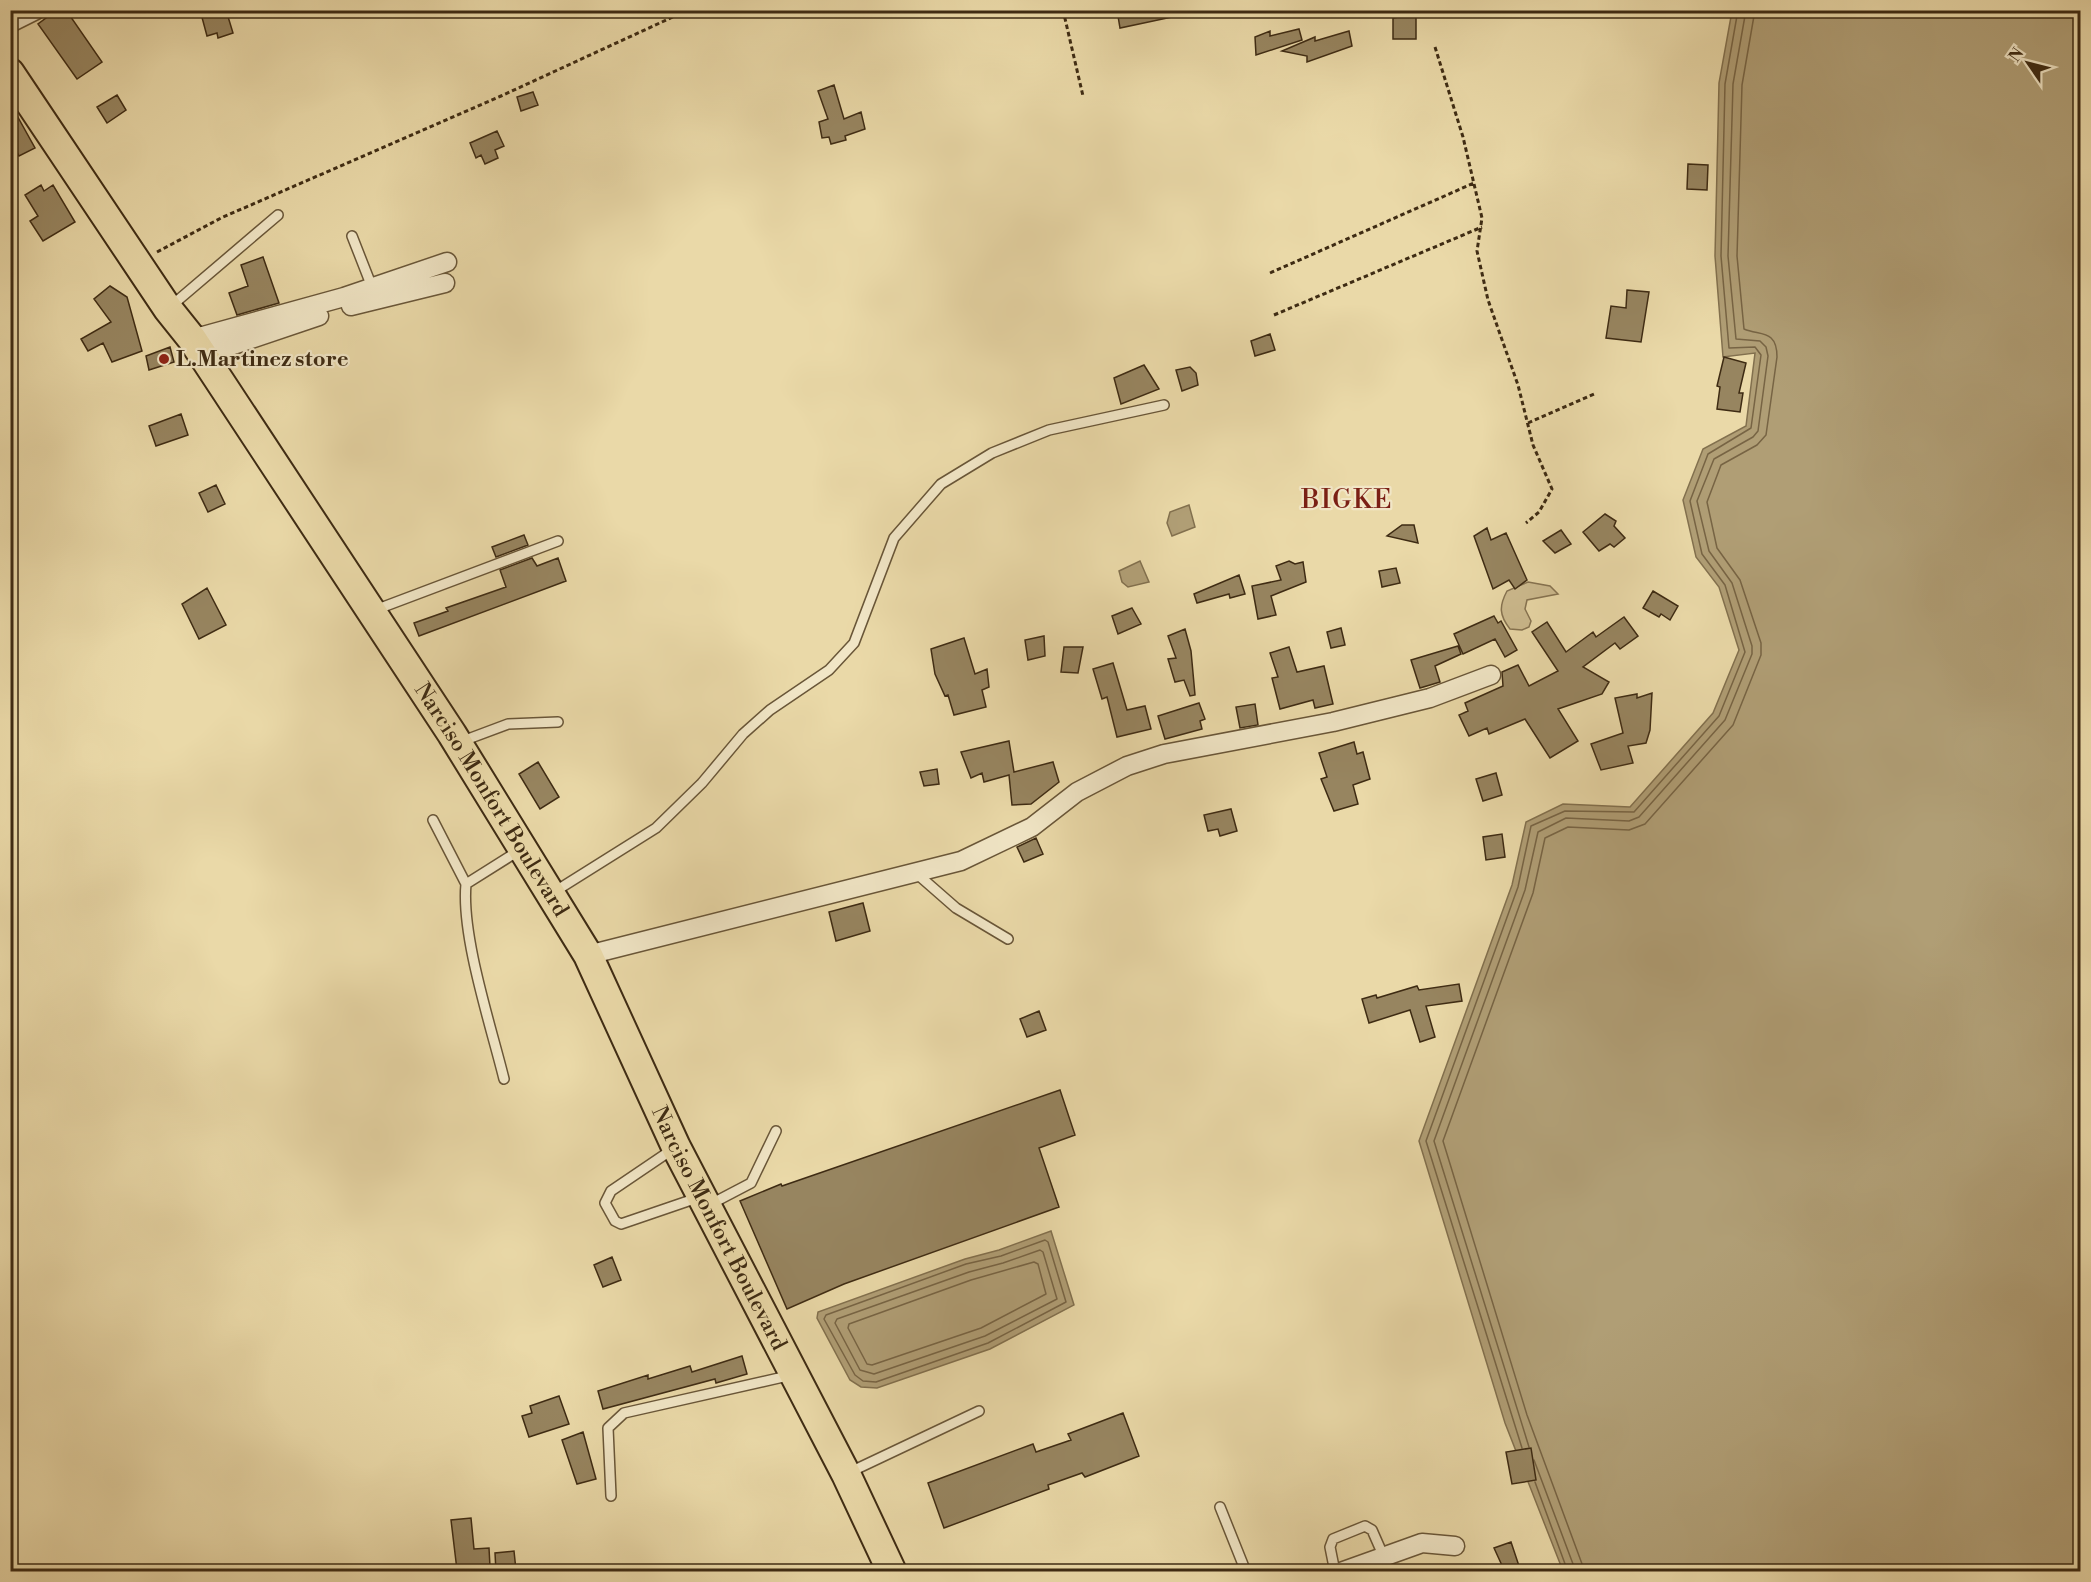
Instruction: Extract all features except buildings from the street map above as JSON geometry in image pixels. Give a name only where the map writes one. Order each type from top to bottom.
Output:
[{"type":"main road","name":"Narciso Monfort Boulevard","points":[[10,73],[168,309],[196,347],[458,743],[522,849],[552,893],[588,955],[676,1147],[846,1474],[892,1572]]},
{"type":"street","points":[[10,23],[36,10]]},
{"type":"street","points":[[196,347],[447,262]]},
{"type":"street","points":[[196,347],[445,283]]},
{"type":"street","points":[[588,955],[961,861],[1032,827],[1077,792],[1127,766],[1164,754],[1333,722],[1430,698],[1491,675]]},
{"type":"street","points":[[1341,1572],[1383,1555],[1422,1543],[1455,1546]]},
{"type":"lane","points":[[168,309],[278,215]]},
{"type":"lane","points":[[352,236],[372,287]]},
{"type":"lane","points":[[552,893],[656,828],[702,783],[750,728],[770,710],[829,670],[854,643],[894,537],[941,484],[992,453],[1049,430],[1164,405]]},
{"type":"lane","points":[[370,612],[558,541]]},
{"type":"lane","points":[[458,743],[508,724],[558,722]]},
{"type":"lane","points":[[433,820],[466,884],[464,901],[469,932],[504,1079]]},
{"type":"lane","points":[[466,884],[522,849]]},
{"type":"lane","points":[[916,873],[956,908],[1008,939]]},
{"type":"lane","points":[[676,1147],[611,1191],[606,1203],[615,1221],[621,1224],[629,1223],[705,1201],[751,1183],[776,1131]]},
{"type":"lane","points":[[611,1496],[608,1428],[624,1413],[794,1375]]},
{"type":"lane","points":[[846,1474],[979,1411]]},
{"type":"lane","points":[[1220,1507],[1246,1572]]},
{"type":"lane","points":[[1335,1572],[1330,1547],[1333,1539],[1365,1526],[1372,1530],[1383,1555]]},
{"type":"path","points":[[137,263],[221,218],[501,96],[688,10]]},
{"type":"path","points":[[1063,10],[1083,96]]},
{"type":"path","points":[[1435,48],[1474,183],[1482,227],[1477,244],[1482,273],[1533,445],[1552,489],[1539,512],[1526,523]]},
{"type":"path","points":[[1270,273],[1474,183]]},
{"type":"path","points":[[1274,315],[1482,227]]},
{"type":"path","points":[[1528,423],[1594,394]]},
{"type":"shaded area","points":[[1528,582],[1550,586],[1558,594],[1527,600],[1525,609],[1531,621],[1529,627],[1522,630],[1510,629],[1502,615],[1504,596],[1507,591]]},
{"type":"water","points":[[1732,11],[2080,11],[2080,1571],[1563,1571],[1505,1423],[1419,1141],[1512,885],[1526,822],[1563,804],[1630,807],[1713,713],[1739,650],[1719,587],[1696,557],[1683,500],[1703,449],[1746,426],[1755,353],[1723,357],[1715,256],[1719,83]]},
{"type":"water","points":[[1189,505],[1195,527],[1172,536],[1167,523],[1170,512]]},
{"type":"water","points":[[1140,561],[1149,582],[1128,587],[1122,582],[1119,571]]},
{"type":"water","points":[[1051,1231],[1074,1305],[990,1349],[877,1388],[861,1387],[850,1380],[817,1318],[818,1312]]},
{"type":"place","name":"L.Martinez store","points":[[164,359]]},
{"type":"district","name":"BIGKE","points":[[1347,500]]}]
